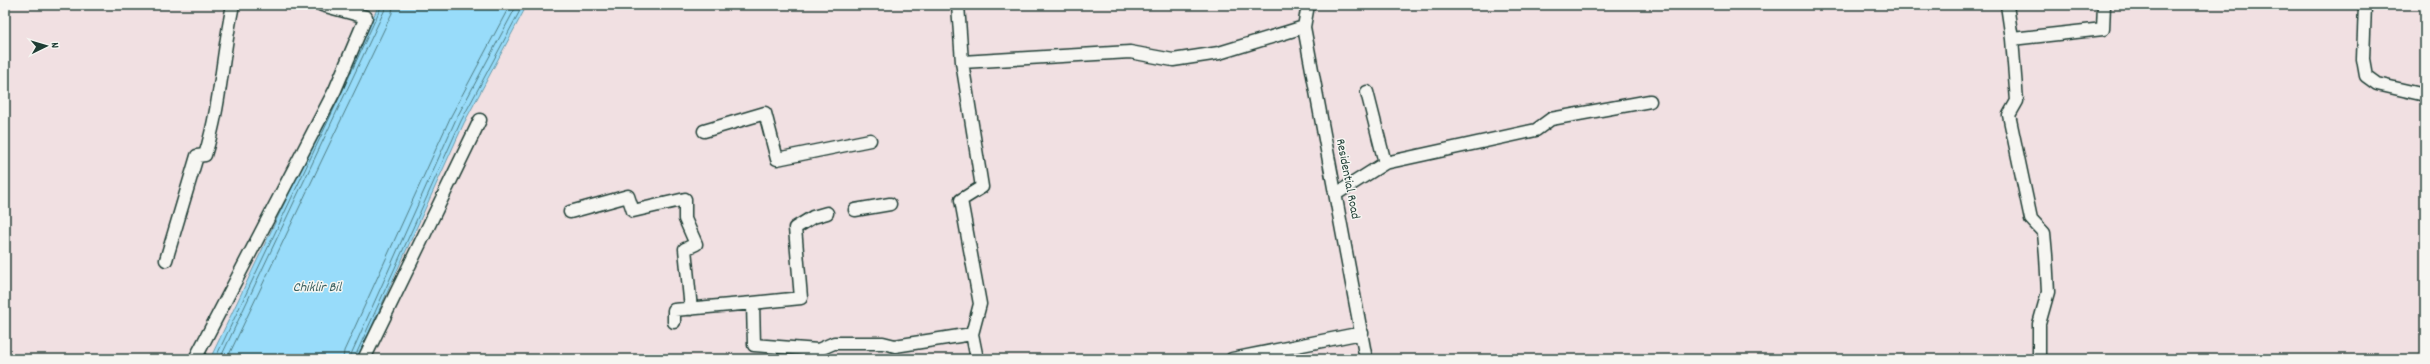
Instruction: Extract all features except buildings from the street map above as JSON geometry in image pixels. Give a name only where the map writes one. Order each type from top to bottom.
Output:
[{"type":"street","points":[[166,260],[197,156],[205,154],[215,123],[221,75],[233,5]]},
{"type":"street","points":[[195,359],[335,90],[366,17],[322,5]]},
{"type":"street","points":[[958,5],[962,62],[982,187],[961,200],[980,304],[972,334],[977,359]]},
{"type":"street","name":"Residential Road","points":[[1308,5],[1304,27],[1366,359]]},
{"type":"street","points":[[2006,5],[2012,39],[2017,101],[2009,115],[2030,219],[2044,233],[2048,292],[2039,324],[2039,359]]},
{"type":"street","points":[[2012,39],[2103,29],[2104,5]]},
{"type":"street","points":[[2365,5],[2363,59],[2366,76],[2377,84],[2425,95]]},
{"type":"street","points":[[962,62],[1130,52],[1173,60],[1219,53],[1304,27]]},
{"type":"street","points":[[1367,92],[1385,163]]},
{"type":"street","points":[[1336,194],[1385,163],[1536,130],[1551,119],[1650,101]]},
{"type":"street","points":[[704,130],[765,113],[777,159],[870,140]]},
{"type":"street","points":[[364,359],[480,120]]},
{"type":"street","points":[[570,212],[628,196],[633,211],[685,200],[685,219],[696,244],[685,249],[691,309]]},
{"type":"street","points":[[855,210],[890,204]]},
{"type":"street","points":[[674,322],[674,310],[801,298],[794,228],[813,217],[827,213]]},
{"type":"street","points":[[753,303],[754,345],[818,350],[834,343],[883,343],[895,346],[972,334]]},
{"type":"street","points":[[1232,359],[1362,332]]},
{"type":"water","name":"Chiklir Bil","points":[[379,5],[527,5],[464,123],[357,359],[210,359]]}]
